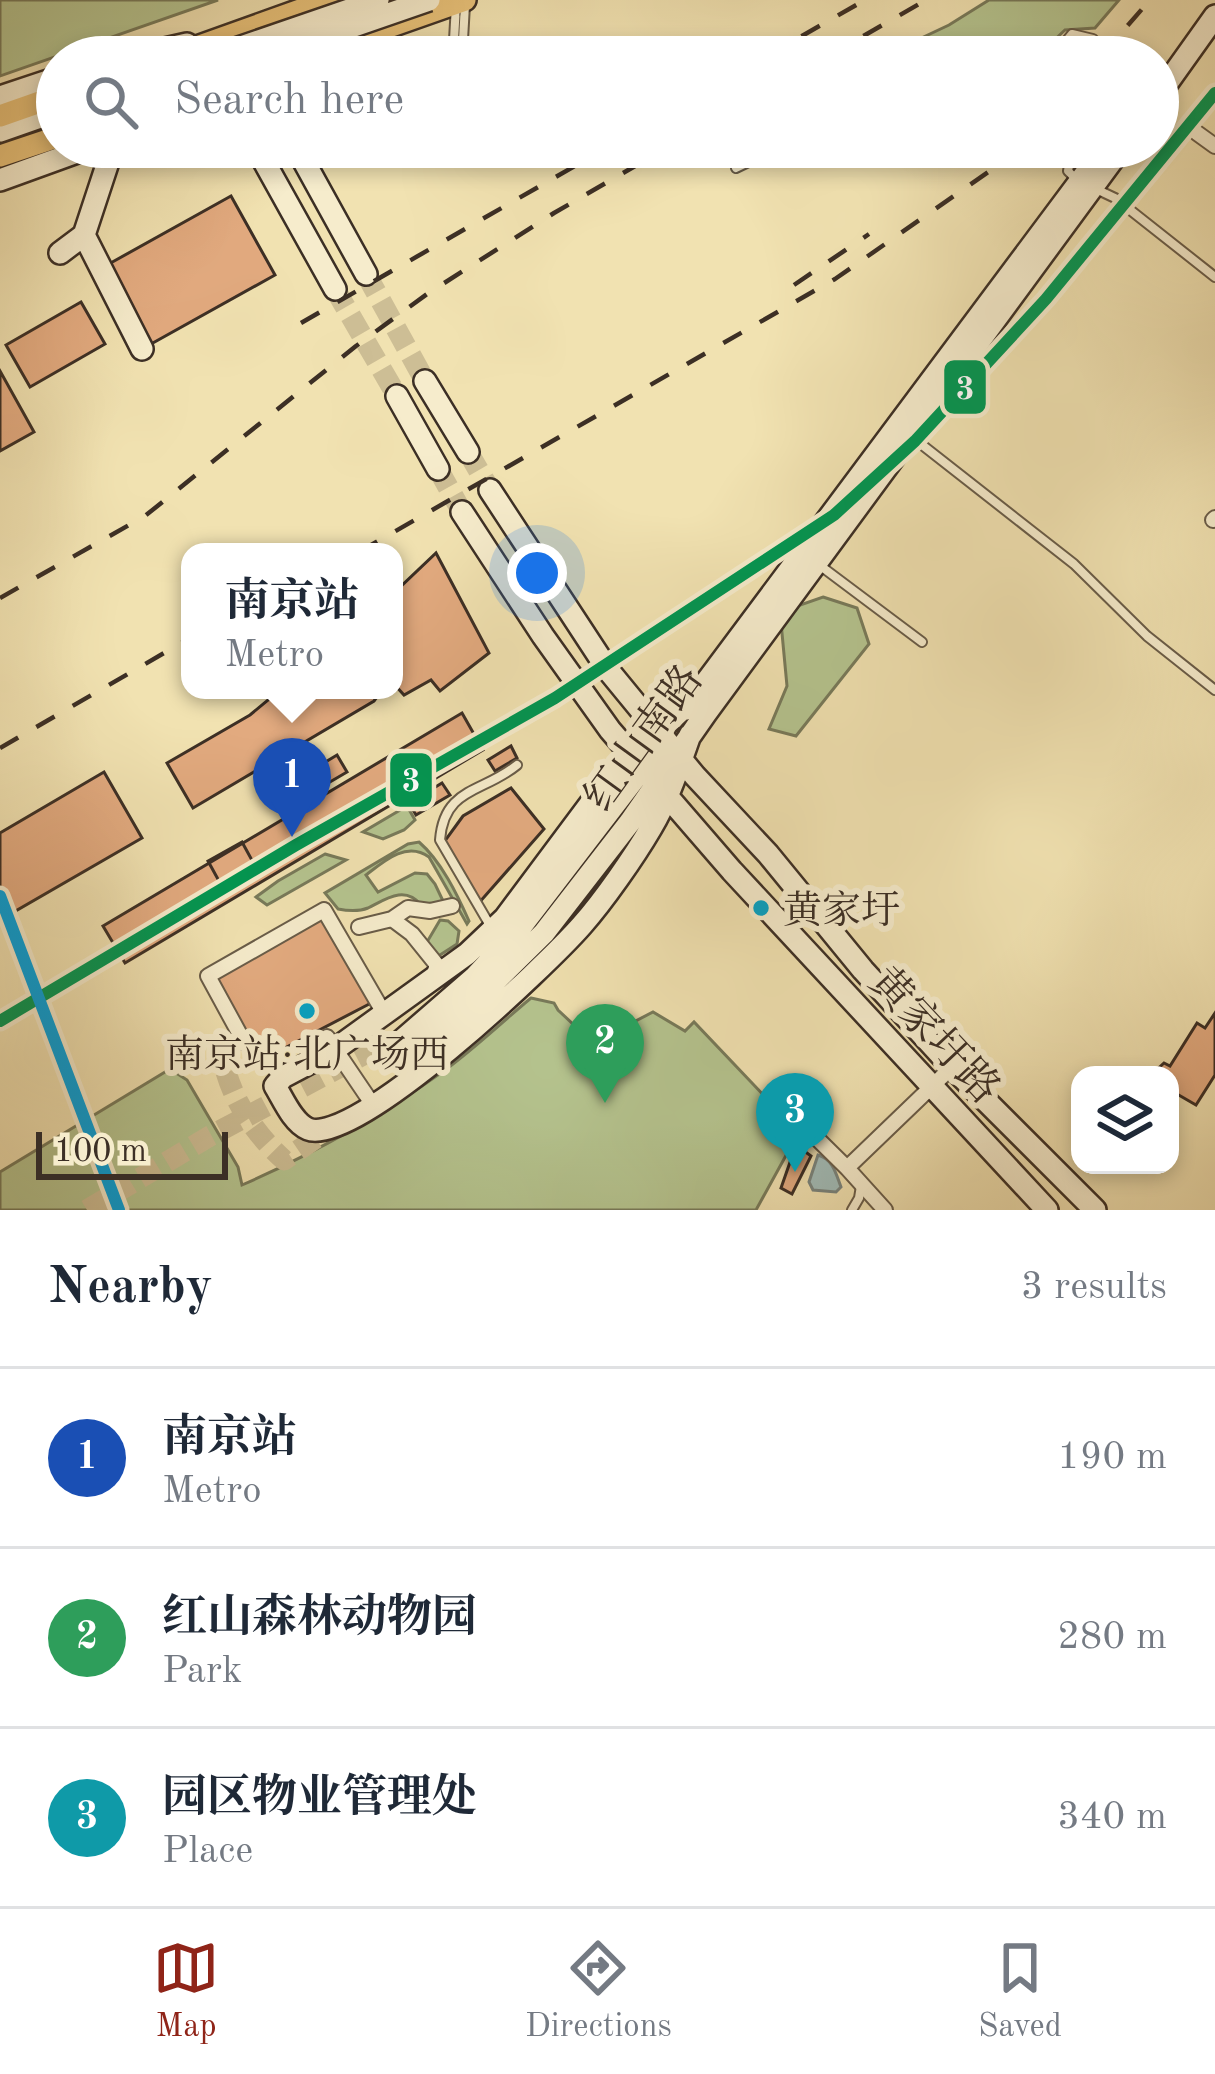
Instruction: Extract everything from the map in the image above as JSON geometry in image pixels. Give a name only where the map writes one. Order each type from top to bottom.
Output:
[{"type":"main road","points":[[244,36],[262,24],[328,0]]},
{"type":"main road","points":[[363,36],[462,1]]},
{"type":"main road","points":[[0,116],[36,103]]},
{"type":"main road","points":[[0,152],[36,139]]},
{"type":"street","points":[[273,36],[378,0]]},
{"type":"street","points":[[327,36],[429,0]]},
{"type":"street","points":[[1179,64],[1215,1]]},
{"type":"street","points":[[1179,54],[1206,23]]},
{"type":"street","points":[[262,24],[264,36]]},
{"type":"street","points":[[0,97],[36,85]]},
{"type":"street","points":[[0,131],[36,118]]},
{"type":"street","points":[[1197,133],[1215,146]]},
{"type":"street","points":[[0,181],[36,168]]},
{"type":"street","points":[[60,253],[84,235],[105,168]]},
{"type":"street","points":[[268,168],[335,289]]},
{"type":"street","points":[[308,168],[366,274]]},
{"type":"street","name":"红山南路","points":[[405,1049],[462,1014],[544,933],[650,775],[818,564],[1096,168]]},
{"type":"street","name":"红山南路","points":[[674,744],[693,699],[1103,168]]},
{"type":"street","points":[[84,235],[142,349]]},
{"type":"street","points":[[425,381],[467,452]]},
{"type":"street","points":[[398,396],[438,469]]},
{"type":"street","name":"黄家圩路","points":[[490,490],[608,670],[863,970],[1095,1210]]},
{"type":"street","name":"黄家圩路","points":[[462,512],[610,730],[732,871],[1047,1210]]},
{"type":"street","points":[[650,775],[611,776],[505,918],[467,954],[385,1015],[330,1044],[283,1077],[275,1086],[297,1120],[310,1130],[328,1130],[401,1088],[483,1024],[583,924],[653,826],[650,775],[674,744]]},
{"type":"street","points":[[359,927],[392,919],[408,908],[430,911],[452,906]]},
{"type":"street","points":[[244,1042],[208,976],[324,910],[385,1015]]},
{"type":"street","points":[[392,919],[412,934],[437,965],[431,982]]},
{"type":"street","points":[[330,1044],[373,1105]]},
{"type":"street","points":[[847,1168],[952,1067]]},
{"type":"street","points":[[780,1102],[885,1210]]},
{"type":"lane","points":[[456,36],[462,1]]},
{"type":"lane","points":[[462,1],[462,36]]},
{"type":"lane","points":[[1068,168],[1087,185],[1115,198],[1215,277]]},
{"type":"lane","points":[[910,436],[1074,564],[1148,636],[1215,690]]},
{"type":"lane","points":[[818,564],[922,642]]},
{"type":"lane","points":[[488,934],[488,922],[440,840],[441,827],[447,808],[517,765]]},
{"type":"lane","points":[[852,1210],[861,1186]]},
{"type":"green space","points":[[0,0],[218,0],[115,36],[36,36],[36,63],[0,76]]},
{"type":"green space","points":[[989,0],[1119,0],[1095,28],[1065,30],[1059,36],[926,36]]},
{"type":"green space","points":[[823,597],[857,608],[869,644],[796,736],[769,729],[787,686],[780,612]]},
{"type":"green space","points":[[407,806],[415,820],[404,830],[383,839],[363,832]]},
{"type":"green space","points":[[419,842],[448,879],[467,924],[429,857],[413,851],[396,854],[366,875],[378,892],[415,873],[427,874],[444,903],[421,905],[402,895],[349,911],[338,909],[325,893],[408,844]]},
{"type":"green space","points":[[325,854],[346,860],[267,905],[256,897],[278,881]]},
{"type":"green space","points":[[440,920],[459,931],[457,944],[433,955],[427,942]]},
{"type":"green space","points":[[531,998],[554,1003],[593,1043],[653,1012],[685,1031],[694,1022],[770,1102],[795,1139],[756,1210],[0,1210],[0,1172],[170,1069],[187,1080],[238,1167],[242,1185],[397,1103],[456,1062]]},
{"type":"water","points":[[818,1155],[833,1168],[841,1187],[836,1192],[813,1190],[809,1182]]},
{"type":"building","points":[[231,196],[275,275],[151,344],[107,265]]},
{"type":"building","points":[[81,302],[105,344],[30,387],[6,345]]},
{"type":"building","points":[[0,371],[34,432],[0,451]]},
{"type":"building","points":[[436,553],[489,653],[440,691],[431,680],[403,694],[403,584]]},
{"type":"building","points":[[269,699],[375,699],[193,808],[167,763]]},
{"type":"building","points":[[462,713],[483,750],[125,963],[103,926]]},
{"type":"building","points":[[511,746],[517,758],[495,771],[488,760]]},
{"type":"building","points":[[337,755],[347,772],[318,789],[309,772]]},
{"type":"building","points":[[104,772],[142,838],[0,920],[0,833]]},
{"type":"building","points":[[442,783],[450,795],[416,815],[409,803]]},
{"type":"building","points":[[511,788],[544,829],[478,904],[444,842],[463,816]]},
{"type":"building","points":[[242,842],[259,873],[225,892],[208,861]]},
{"type":"building","name":"南京站·北广场西","points":[[324,910],[375,1001],[256,1063],[208,976]]},
{"type":"building","points":[[1215,1013],[1215,1075],[1196,1105],[1179,1095],[1179,1066],[1170,1066],[1197,1023],[1205,1028]]},
{"type":"building","points":[[796,1145],[811,1156],[792,1194],[781,1188]]},
{"type":"tunnel","points":[[366,274],[425,381]]},
{"type":"tunnel","points":[[335,289],[397,396]]},
{"type":"tunnel","points":[[468,452],[490,490]]},
{"type":"tunnel","points":[[438,469],[462,512]]},
{"type":"tunnel","points":[[87,1210],[210,1136],[380,1046],[400,1042]]},
{"type":"tunnel","points":[[226,1072],[249,1120],[284,1160],[328,1130]]},
{"type":"railway","points":[[802,36],[865,0]]},
{"type":"railway","points":[[863,36],[926,0]]},
{"type":"railway","points":[[1118,36],[1150,0]]},
{"type":"railway","points":[[301,323],[571,168]]},
{"type":"railway","points":[[0,598],[145,516],[427,294],[632,168]]},
{"type":"railway","points":[[375,543],[835,279],[994,168]]},
{"type":"railway","points":[[794,285],[869,234]]},
{"type":"railway","points":[[0,748],[181,643]]},
{"type":"metro line","name":"3","points":[[1179,137],[1215,93]]},
{"type":"metro line","name":"3","points":[[0,1021],[555,698],[834,515],[915,441],[1046,299],[1153,168]]},
{"type":"transit line","name":"1","points":[[0,896],[119,1210]]},
{"type":"place","name":"南京站","points":[[292,837]]},
{"type":"place","name":"黄家圩","points":[[761,908]]},
{"type":"place","name":"南京站·北广场西","points":[[307,1011]]},
{"type":"place","name":"红山森林动物园","points":[[605,1103]]},
{"type":"place","name":"园区物业管理处","points":[[795,1172]]}]
